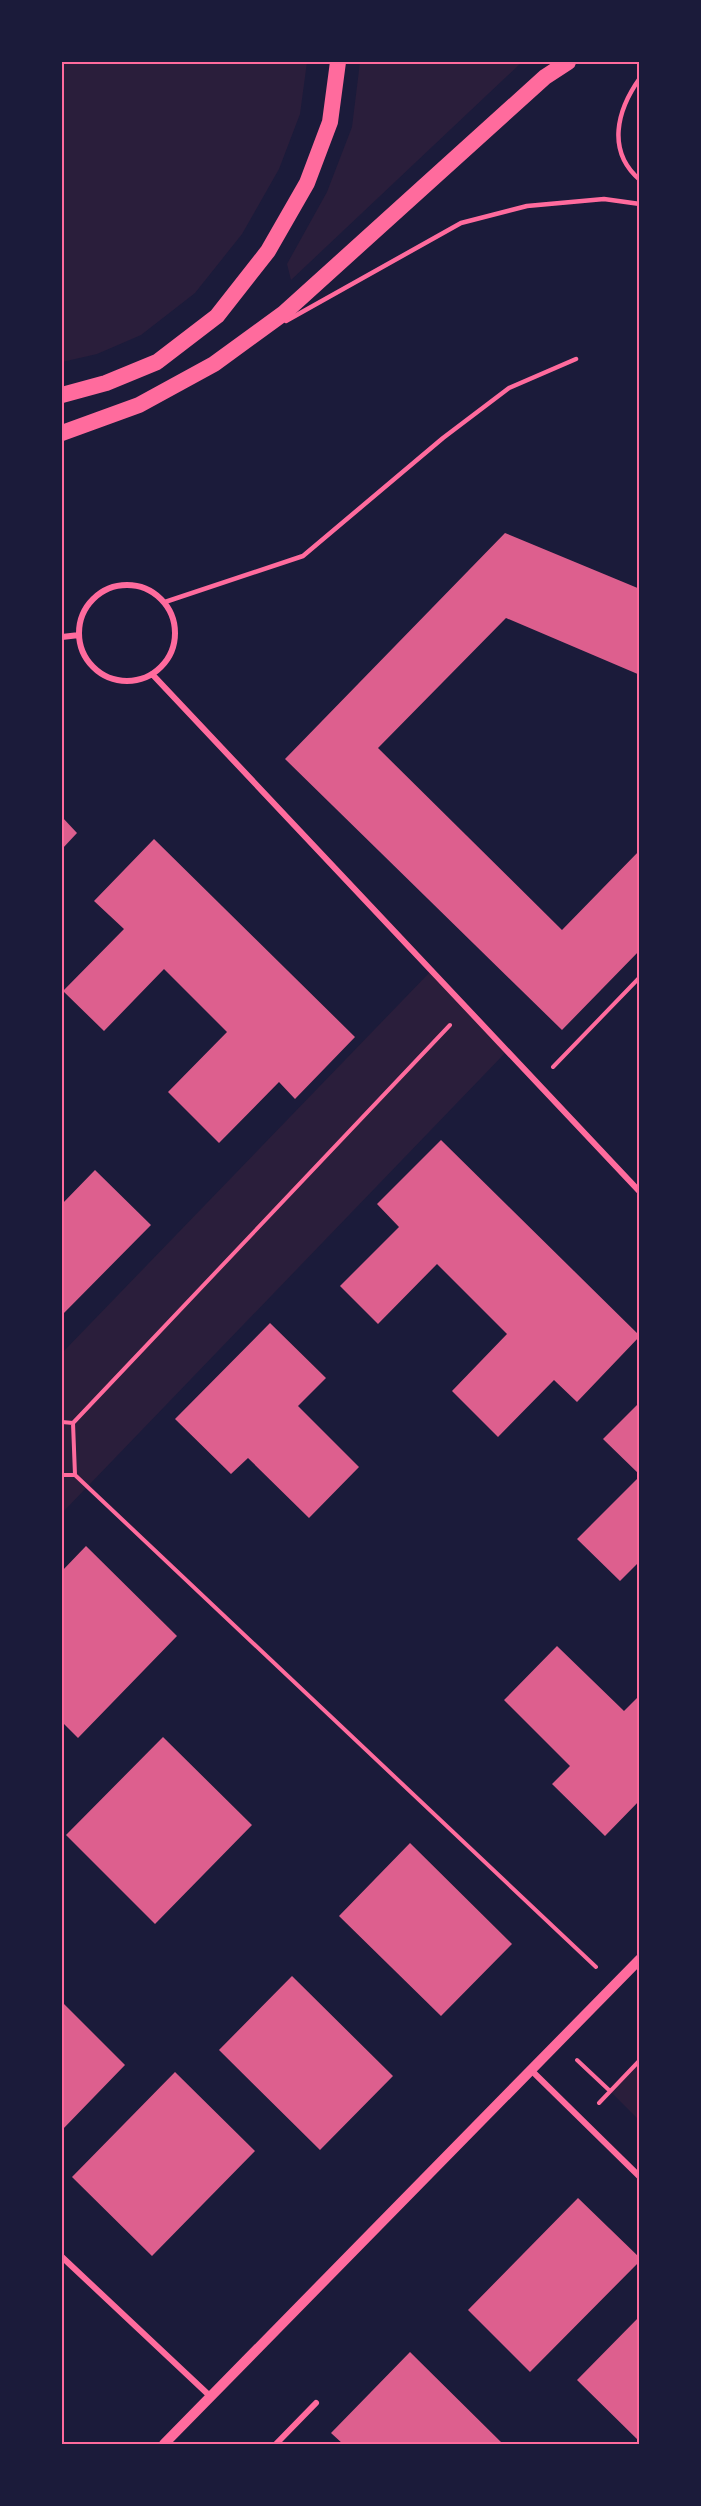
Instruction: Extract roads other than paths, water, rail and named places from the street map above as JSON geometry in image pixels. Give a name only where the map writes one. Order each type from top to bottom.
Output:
[{"type":"highway","points":[[62,395],[106,383],[157,362],[218,316],[268,251],[307,183],[330,122],[338,62]]},
{"type":"highway","points":[[62,433],[139,405],[214,364],[284,313],[545,77],[568,62]]},
{"type":"street","points":[[125,585],[141,586],[165,602],[176,632],[173,649],[165,663],[152,674],[131,681],[113,679],[94,669],[83,652],[79,635],[81,617],[95,597],[109,588],[125,585]]},
{"type":"street","points":[[62,637],[79,635]]},
{"type":"street","points":[[152,674],[639,1192]]},
{"type":"street","points":[[164,2445],[560,2043],[639,1959]]},
{"type":"street","points":[[532,2071],[639,2177]]},
{"type":"street","points":[[62,2257],[211,2397]]},
{"type":"street","points":[[276,2445],[316,2403]]},
{"type":"lane","points":[[639,78],[627,96],[618,130],[620,155],[639,180]]},
{"type":"lane","points":[[214,364],[461,223],[527,206],[604,199],[639,204]]},
{"type":"lane","points":[[165,602],[303,556],[443,438],[509,388],[576,359]]}]
